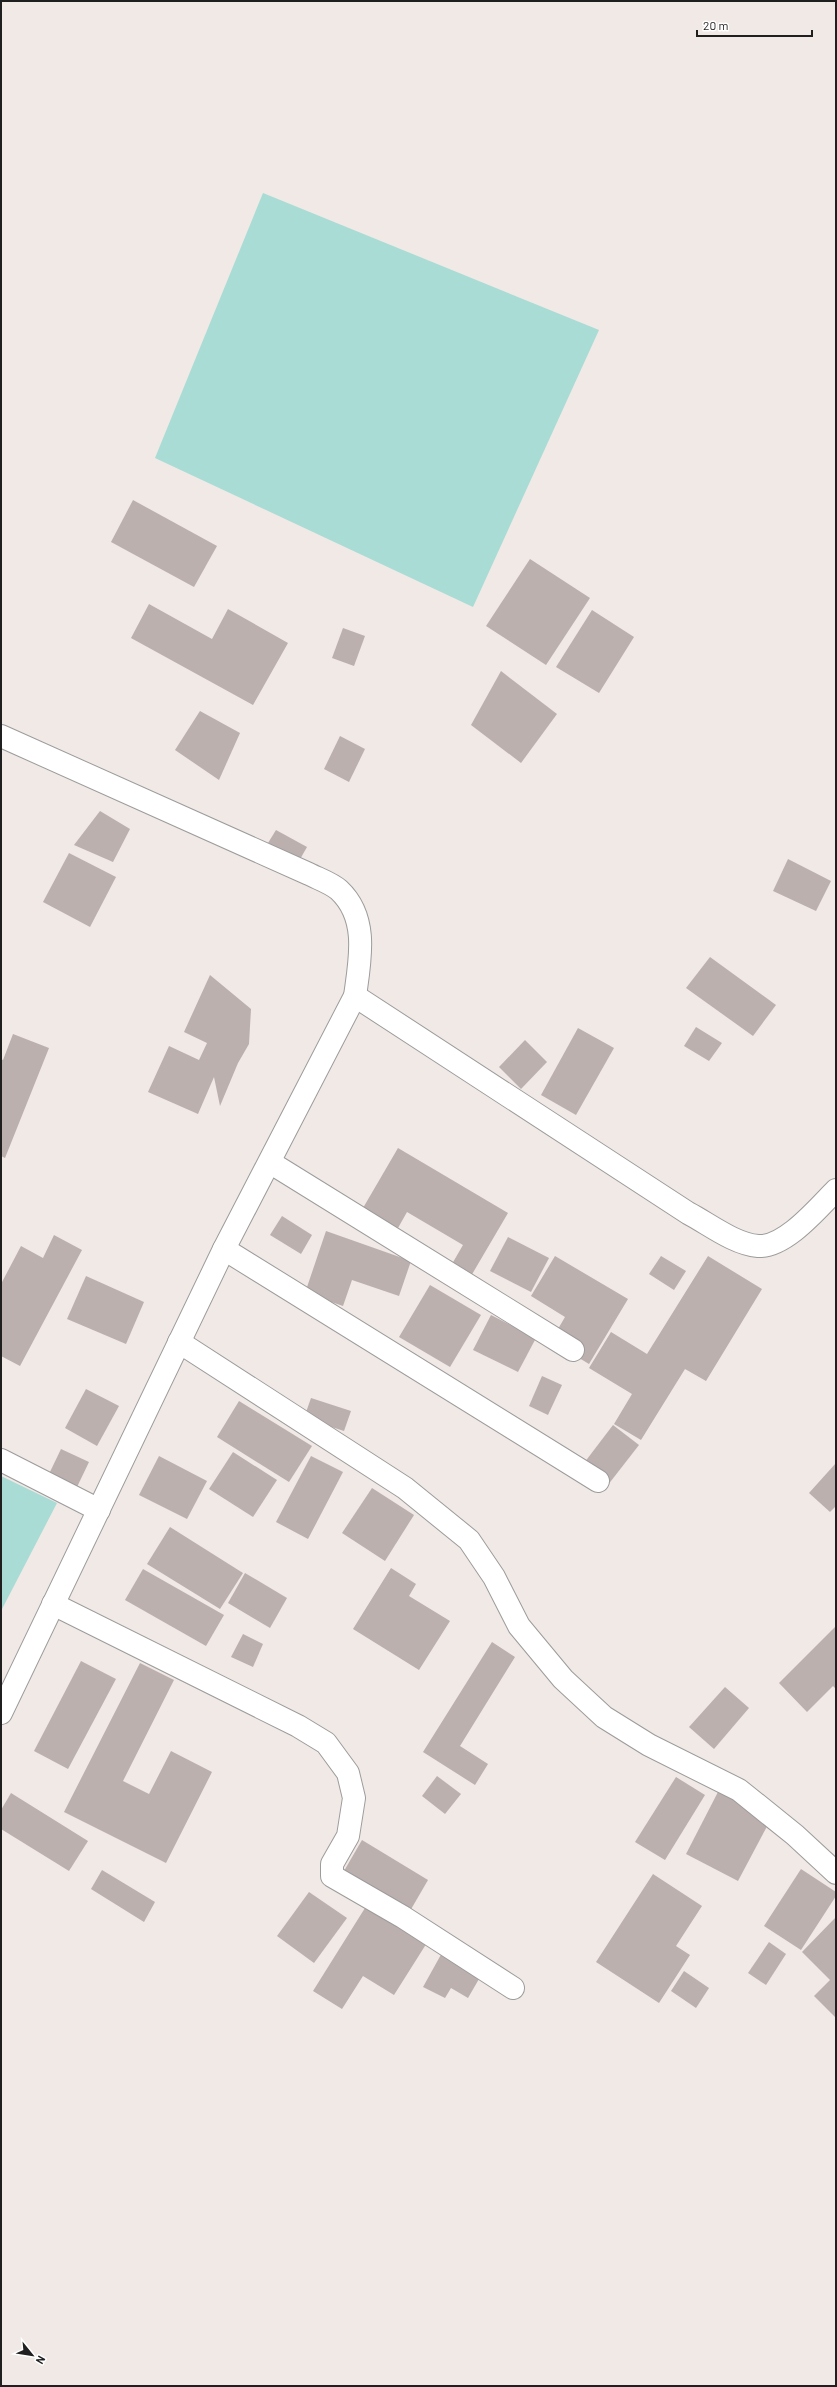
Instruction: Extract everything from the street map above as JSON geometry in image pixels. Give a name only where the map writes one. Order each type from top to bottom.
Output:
[{"type":"street","points":[[1,736],[309,874],[338,890],[354,907],[360,927],[360,956],[356,996],[271,1163],[224,1249],[1,1713]]},
{"type":"street","points":[[356,996],[688,1213],[738,1240],[757,1246],[771,1245],[786,1237],[836,1190]]},
{"type":"street","points":[[271,1163],[573,1350]]},
{"type":"street","points":[[224,1249],[598,1481]]},
{"type":"street","points":[[179,1342],[405,1488],[469,1540],[494,1577],[519,1626],[563,1679],[604,1717],[649,1745],[739,1790],[794,1834],[836,1873]]},
{"type":"street","points":[[1,1460],[99,1510]]},
{"type":"street","points":[[53,1604],[298,1726],[326,1743],[348,1773],[354,1798],[348,1836],[332,1864],[332,1876],[403,1917],[513,1988]]},
{"type":"water","points":[[263,193],[599,330],[473,607],[155,458]]},
{"type":"water","points":[[1,1476],[57,1503],[1,1611]]},
{"type":"building","points":[[133,500],[217,546],[194,587],[111,542]]},
{"type":"building","points":[[530,559],[590,598],[546,665],[486,626]]},
{"type":"building","points":[[149,604],[212,639],[228,609],[288,643],[253,705],[131,638]]},
{"type":"building","points":[[592,610],[634,637],[599,693],[556,667]]},
{"type":"building","points":[[343,628],[365,636],[354,666],[332,658]]},
{"type":"building","points":[[501,671],[557,714],[521,763],[471,725]]},
{"type":"building","points":[[200,711],[240,733],[219,780],[175,750]]},
{"type":"building","points":[[340,736],[365,749],[349,782],[324,769]]},
{"type":"building","points":[[100,811],[130,829],[113,862],[74,845]]},
{"type":"building","points":[[276,830],[307,847],[299,861],[268,843]]},
{"type":"building","points":[[69,853],[116,877],[90,927],[43,902]]},
{"type":"building","points":[[788,859],[831,881],[816,911],[773,891]]},
{"type":"building","points":[[710,957],[776,1005],[753,1036],[686,988]]},
{"type":"building","points":[[210,975],[251,1009],[249,1044],[238,1063],[220,1106],[214,1077],[198,1114],[148,1092],[169,1046],[199,1060],[207,1043],[184,1032]]},
{"type":"building","points":[[696,1027],[722,1043],[709,1061],[684,1046]]},
{"type":"building","points":[[578,1028],[614,1048],[576,1115],[541,1095]]},
{"type":"building","points":[[13,1034],[49,1048],[5,1158],[1,1156],[1,1059],[3,1060]]},
{"type":"building","points":[[525,1040],[547,1062],[521,1089],[499,1067]]},
{"type":"building","points":[[398,1148],[508,1213],[464,1288],[445,1276],[463,1245],[407,1212],[398,1228],[363,1208]]},
{"type":"building","points":[[282,1216],[312,1235],[301,1254],[270,1235]]},
{"type":"building","points":[[326,1231],[411,1261],[399,1296],[352,1280],[343,1306],[305,1293]]},
{"type":"building","points":[[54,1235],[82,1250],[20,1366],[1,1356],[1,1284],[21,1246],[43,1258]]},
{"type":"building","points":[[508,1237],[549,1258],[531,1292],[490,1271]]},
{"type":"building","points":[[555,1256],[628,1299],[589,1364],[551,1341],[565,1317],[531,1296]]},
{"type":"building","points":[[661,1256],[686,1271],[674,1290],[649,1274]]},
{"type":"building","points":[[708,1256],[762,1289],[706,1381],[685,1369],[641,1440],[614,1424],[632,1394],[589,1368],[611,1332],[647,1354]]},
{"type":"building","points":[[86,1276],[144,1302],[126,1344],[67,1319]]},
{"type":"building","points":[[430,1285],[481,1315],[450,1367],[399,1337]]},
{"type":"building","points":[[491,1315],[536,1338],[518,1372],[473,1350]]},
{"type":"building","points":[[542,1376],[562,1385],[548,1415],[529,1406]]},
{"type":"building","points":[[86,1389],[119,1406],[97,1446],[65,1428]]},
{"type":"building","points":[[311,1398],[351,1411],[344,1431],[304,1418]]},
{"type":"building","points":[[239,1401],[312,1446],[289,1482],[217,1437]]},
{"type":"building","points":[[613,1425],[639,1445],[604,1490],[578,1471]]},
{"type":"building","points":[[61,1449],[89,1462],[77,1487],[49,1474]]},
{"type":"building","points":[[233,1452],[277,1480],[253,1517],[209,1489]]},
{"type":"building","points":[[159,1456],[207,1481],[187,1519],[139,1495]]},
{"type":"building","points":[[311,1456],[343,1472],[308,1539],[276,1522]]},
{"type":"building","points":[[836,1463],[836,1506],[830,1512],[809,1493]]},
{"type":"building","points":[[372,1488],[414,1515],[385,1561],[342,1533]]},
{"type":"building","points":[[170,1527],[243,1573],[220,1609],[147,1564]]},
{"type":"building","points":[[391,1568],[416,1584],[409,1596],[450,1621],[419,1670],[353,1629]]},
{"type":"building","points":[[143,1569],[224,1615],[206,1646],[125,1600]]},
{"type":"building","points":[[245,1573],[287,1598],[270,1628],[228,1603]]},
{"type":"building","points":[[836,1626],[836,1689],[833,1686],[807,1712],[779,1683]]},
{"type":"building","points":[[243,1634],[263,1644],[253,1667],[231,1657]]},
{"type":"building","points":[[492,1642],[515,1657],[460,1746],[488,1764],[475,1785],[423,1752]]},
{"type":"building","points":[[81,1661],[116,1679],[68,1769],[34,1751]]},
{"type":"building","points":[[140,1663],[174,1680],[123,1781],[149,1794],[171,1751],[212,1772],[166,1863],[64,1812]]},
{"type":"building","points":[[725,1687],[749,1708],[714,1749],[689,1727]]},
{"type":"building","points":[[437,1776],[461,1794],[445,1814],[422,1796]]},
{"type":"building","points":[[676,1777],[705,1795],[665,1860],[635,1842]]},
{"type":"building","points":[[719,1790],[772,1817],[738,1881],[686,1854]]},
{"type":"building","points":[[11,1793],[88,1841],[69,1871],[1,1829],[1,1810]]},
{"type":"building","points":[[362,1840],[428,1880],[410,1911],[344,1871]]},
{"type":"building","points":[[801,1869],[836,1892],[836,1896],[801,1950],[764,1926]]},
{"type":"building","points":[[102,1870],[155,1902],[144,1922],[91,1889]]},
{"type":"building","points":[[653,1874],[702,1906],[676,1946],[690,1955],[659,2003],[596,1962]]},
{"type":"building","points":[[309,1892],[347,1918],[314,1963],[277,1936]]},
{"type":"building","points":[[370,1900],[430,1938],[394,1995],[363,1976],[342,2009],[313,1991]]},
{"type":"building","points":[[836,1917],[835,2017],[814,1996],[830,1980],[802,1952]]},
{"type":"building","points":[[769,1942],[786,1954],[766,1985],[748,1973]]},
{"type":"building","points":[[443,1951],[483,1972],[468,1998],[451,1988],[445,1998],[423,1987]]},
{"type":"building","points":[[684,1971],[709,1988],[696,2008],[671,1991]]}]
